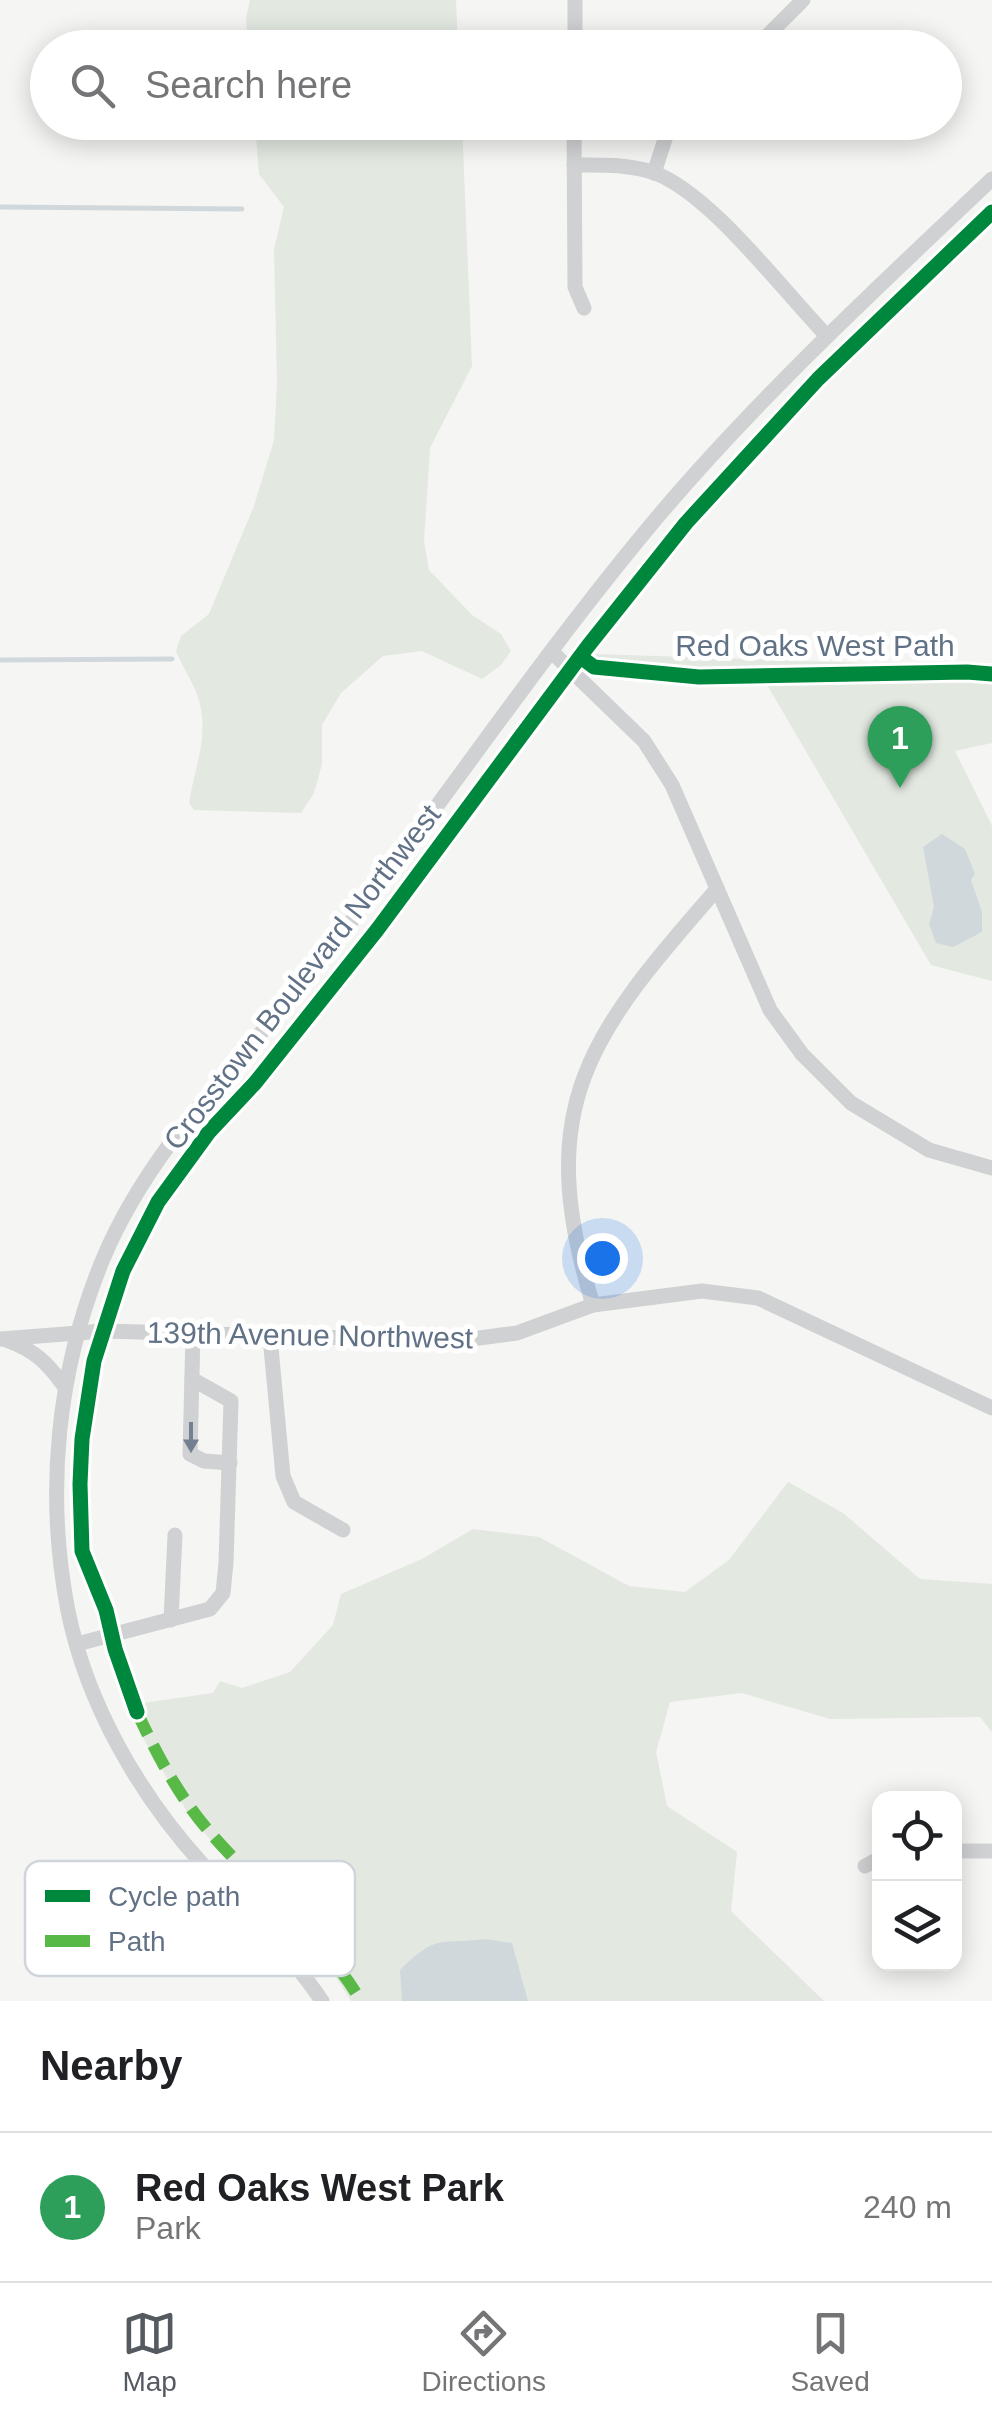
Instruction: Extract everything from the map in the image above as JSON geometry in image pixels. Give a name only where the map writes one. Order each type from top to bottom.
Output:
[{"type":"street","points":[[574,30],[575,0]]},
{"type":"street","points":[[773,30],[802,0]]},
{"type":"street","points":[[574,140],[575,287],[584,308]]},
{"type":"street","points":[[654,173],[666,140]]},
{"type":"street","points":[[574,165],[618,165],[654,173],[714,214],[827,336]]},
{"type":"street","name":"Crosstown Boulevard Northwest","points":[[201,1861],[169,1826],[118,1742],[77,1644],[60,1564],[58,1437],[64,1386],[114,1234],[160,1158],[311,974],[552,652],[669,504],[827,336],[992,179]]},
{"type":"street","points":[[552,652],[644,741],[672,785],[770,1010],[802,1054],[852,1103],[929,1150],[992,1168]]},
{"type":"street","points":[[593,1305],[576,1251],[568,1189],[569,1137],[581,1080],[605,1028],[656,959],[717,889]]},
{"type":"street","name":"139th Avenue Northwest","points":[[1,1338],[104,1331],[457,1342],[517,1333],[593,1305],[702,1291],[758,1298],[992,1408]]},
{"type":"street","points":[[194,1334],[190,1454],[204,1462],[230,1463]]},
{"type":"street","points":[[1,1338],[30,1348],[64,1386]]},
{"type":"street","points":[[270,1338],[283,1476],[294,1502],[343,1530]]},
{"type":"street","points":[[77,1644],[210,1609],[223,1593],[230,1520],[230,1402],[192,1379]]},
{"type":"street","points":[[171,1620],[175,1535]]},
{"type":"street","points":[[962,1851],[992,1852]]},
{"type":"street","name":"Crosstown Boulevard Northwest","points":[[303,1976],[322,2001]]},
{"type":"shaded area","points":[[250,0],[456,0],[457,30],[247,30]]},
{"type":"shaded area","points":[[256,140],[463,140],[472,366],[430,448],[424,541],[429,570],[472,615],[501,634],[511,651],[501,665],[482,679],[422,651],[383,656],[341,693],[322,725],[322,764],[314,793],[301,813],[194,810],[189,803],[200,749],[201,708],[176,651],[181,636],[209,614],[254,506],[274,440],[274,249],[284,207],[259,174]]},
{"type":"shaded area","points":[[594,654],[992,667],[992,743],[955,751],[992,826],[992,981],[931,965],[766,683],[607,679]]},
{"type":"shaded area","points":[[942,834],[965,849],[975,874],[971,880],[982,912],[982,932],[953,947],[936,943],[929,924],[934,907],[923,847]]},
{"type":"shaded area","points":[[788,1482],[843,1513],[920,1579],[992,1584],[992,1732],[980,1717],[830,1719],[742,1693],[670,1702],[656,1752],[667,1806],[737,1852],[731,1911],[824,2001],[351,2001],[335,1976],[355,1976],[355,1861],[231,1861],[192,1820],[140,1733],[143,1703],[213,1693],[220,1681],[242,1688],[290,1672],[333,1625],[341,1594],[422,1559],[473,1529],[539,1537],[629,1586],[685,1592],[729,1560]]},
{"type":"shaded area","points":[[485,1939],[512,1943],[528,2001],[402,2001],[400,1970],[423,1950],[439,1943]]},
{"type":"waterway","points":[[0,207],[242,209]]},
{"type":"waterway","points":[[0,660],[172,659]]},
{"type":"marked path","points":[[137,1712],[187,1803],[237,1861]]},
{"type":"marked path","points":[[344,1976],[361,2001]]},
{"type":"cycle path","points":[[137,1712],[106,1610],[82,1551],[80,1484],[82,1439],[94,1361],[123,1271],[158,1202],[209,1132],[255,1083],[377,930],[588,646],[686,523],[818,379],[992,212]]},
{"type":"cycle path","name":"Red Oaks West Path","points":[[582,658],[594,667],[699,677],[992,674]]},
{"type":"place","name":"Red Oaks West Park","points":[[900,788]]}]
